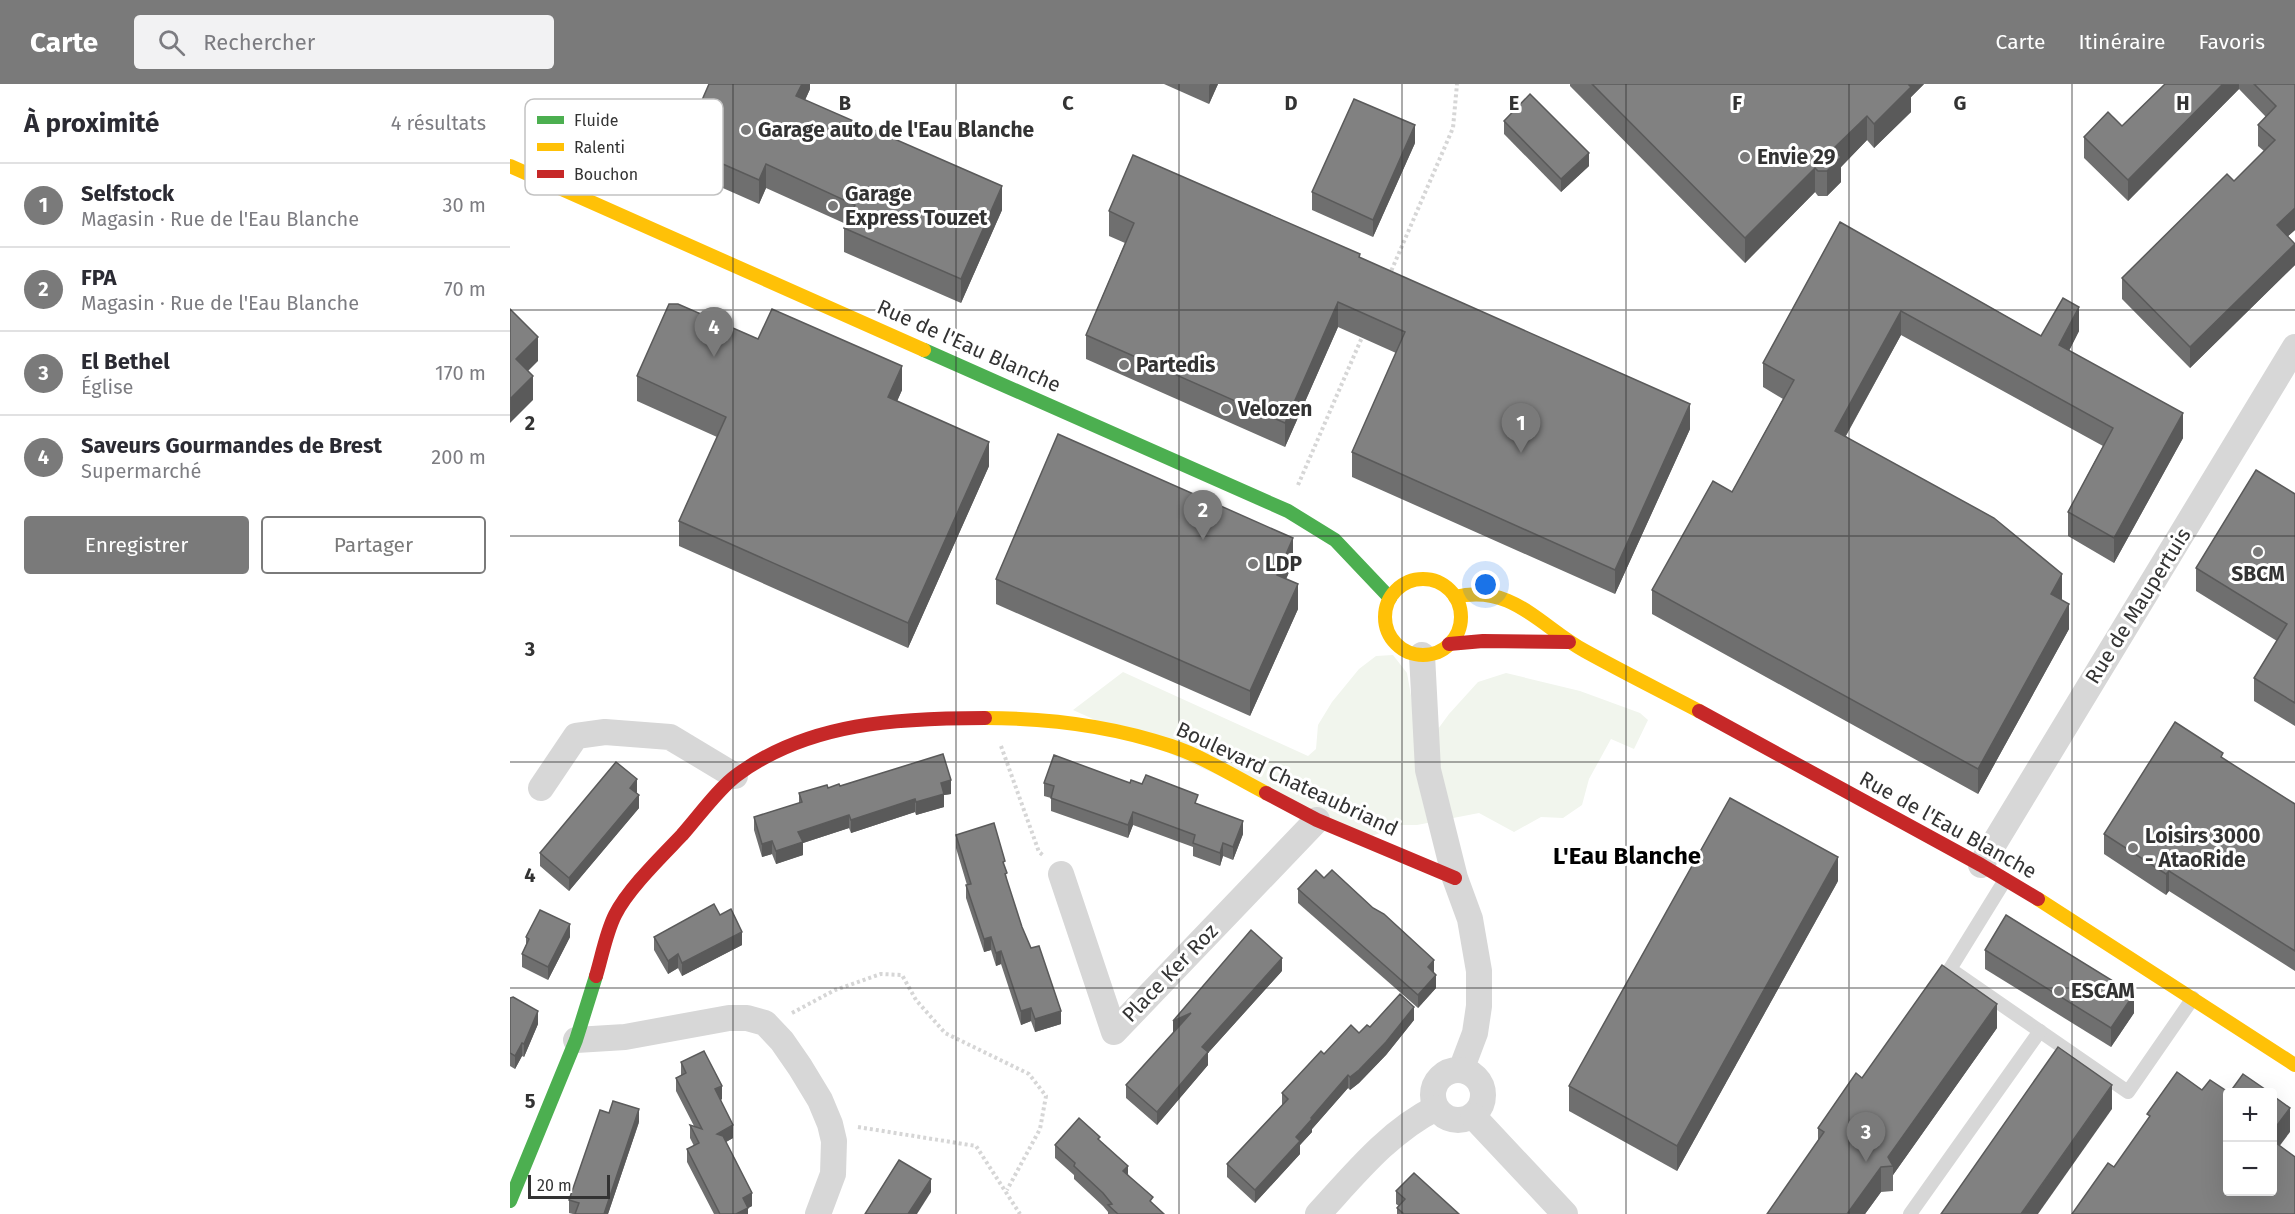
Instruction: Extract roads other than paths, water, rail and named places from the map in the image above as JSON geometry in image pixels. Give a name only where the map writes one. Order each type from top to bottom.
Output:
[{"type":"street","name":"Rue de l'Eau Blanche","points":[[510,166],[525,173]]},
{"type":"street","name":"Rue de l'Eau Blanche","points":[[575,195],[1288,511],[1335,540],[1390,598]]},
{"type":"street","name":"Rue de Maupertuis","points":[[1981,865],[2295,347]]},
{"type":"street","points":[[1425,580],[1441,584],[1455,597],[1460,608],[1458,633],[1449,644],[1435,653],[1422,655],[1402,649],[1389,635],[1385,615],[1390,598],[1408,583],[1425,580]]},
{"type":"street","name":"Rue de l'Eau Blanche","points":[[1455,597],[1480,592],[1523,608],[1544,621],[1569,642],[1981,865],[2295,1065]]},
{"type":"street","name":"Rue de l'Eau Blanche","points":[[1449,644],[1483,640],[1569,642]]},
{"type":"street","points":[[1422,655],[1428,770],[1455,878],[1470,919],[1479,970],[1479,1006],[1475,1033],[1461,1070]]},
{"type":"street","name":"Boulevard Chateaubriand","points":[[510,1201],[576,1040],[615,915],[643,877],[735,776],[769,754],[807,738],[851,726],[991,717],[1029,718],[1101,728],[1171,746],[1206,761],[1317,820],[1455,878]]},
{"type":"street","points":[[541,788],[576,736],[604,732],[670,737],[735,776]]},
{"type":"street","name":"Place Ker Roz","points":[[1061,874],[1114,1032],[1317,820]]},
{"type":"street","points":[[576,1040],[625,1037],[729,1018],[747,1018],[765,1023],[782,1041],[800,1067],[820,1100],[830,1124],[834,1141],[833,1174],[818,1214]]},
{"type":"street","points":[[1461,1070],[1473,1074],[1481,1083],[1484,1095],[1481,1107],[1473,1116],[1464,1120],[1452,1120],[1441,1115],[1436,1108],[1432,1094],[1437,1081],[1447,1072],[1461,1070]]},
{"type":"street","points":[[1318,1214],[1368,1160],[1400,1130],[1436,1108]]},
{"type":"street","points":[[1473,1116],[1564,1214]]},
{"type":"lane","points":[[2005,880],[1950,969],[2128,1092],[2193,998]]},
{"type":"lane","points":[[1910,1214],[2040,1031]]},
{"type":"place","name":"Garage auto de l'Eau Blanche","points":[[746,130]]},
{"type":"place","name":"Envie 29","points":[[1745,157]]},
{"type":"place","name":"Garage Express Touzet","points":[[833,206]]},
{"type":"place","name":"Saveurs Gourmandes de Brest","points":[[714,357]]},
{"type":"place","name":"Partedis","points":[[1124,365]]},
{"type":"place","name":"Velozen","points":[[1226,409]]},
{"type":"place","name":"Selfstock","points":[[1521,453]]},
{"type":"place","name":"FPA","points":[[1203,540]]},
{"type":"place","name":"SBCM","points":[[2258,552]]},
{"type":"place","name":"LDP","points":[[1253,564]]},
{"type":"place","name":"Loisirs 3000 - AtaoRide","points":[[2133,848]]},
{"type":"place","name":"ESCAM","points":[[2059,991]]},
{"type":"place","name":"El Bethel","points":[[1866,1162]]},
{"type":"district","name":"L'Eau Blanche","points":[[1627,856]]}]
